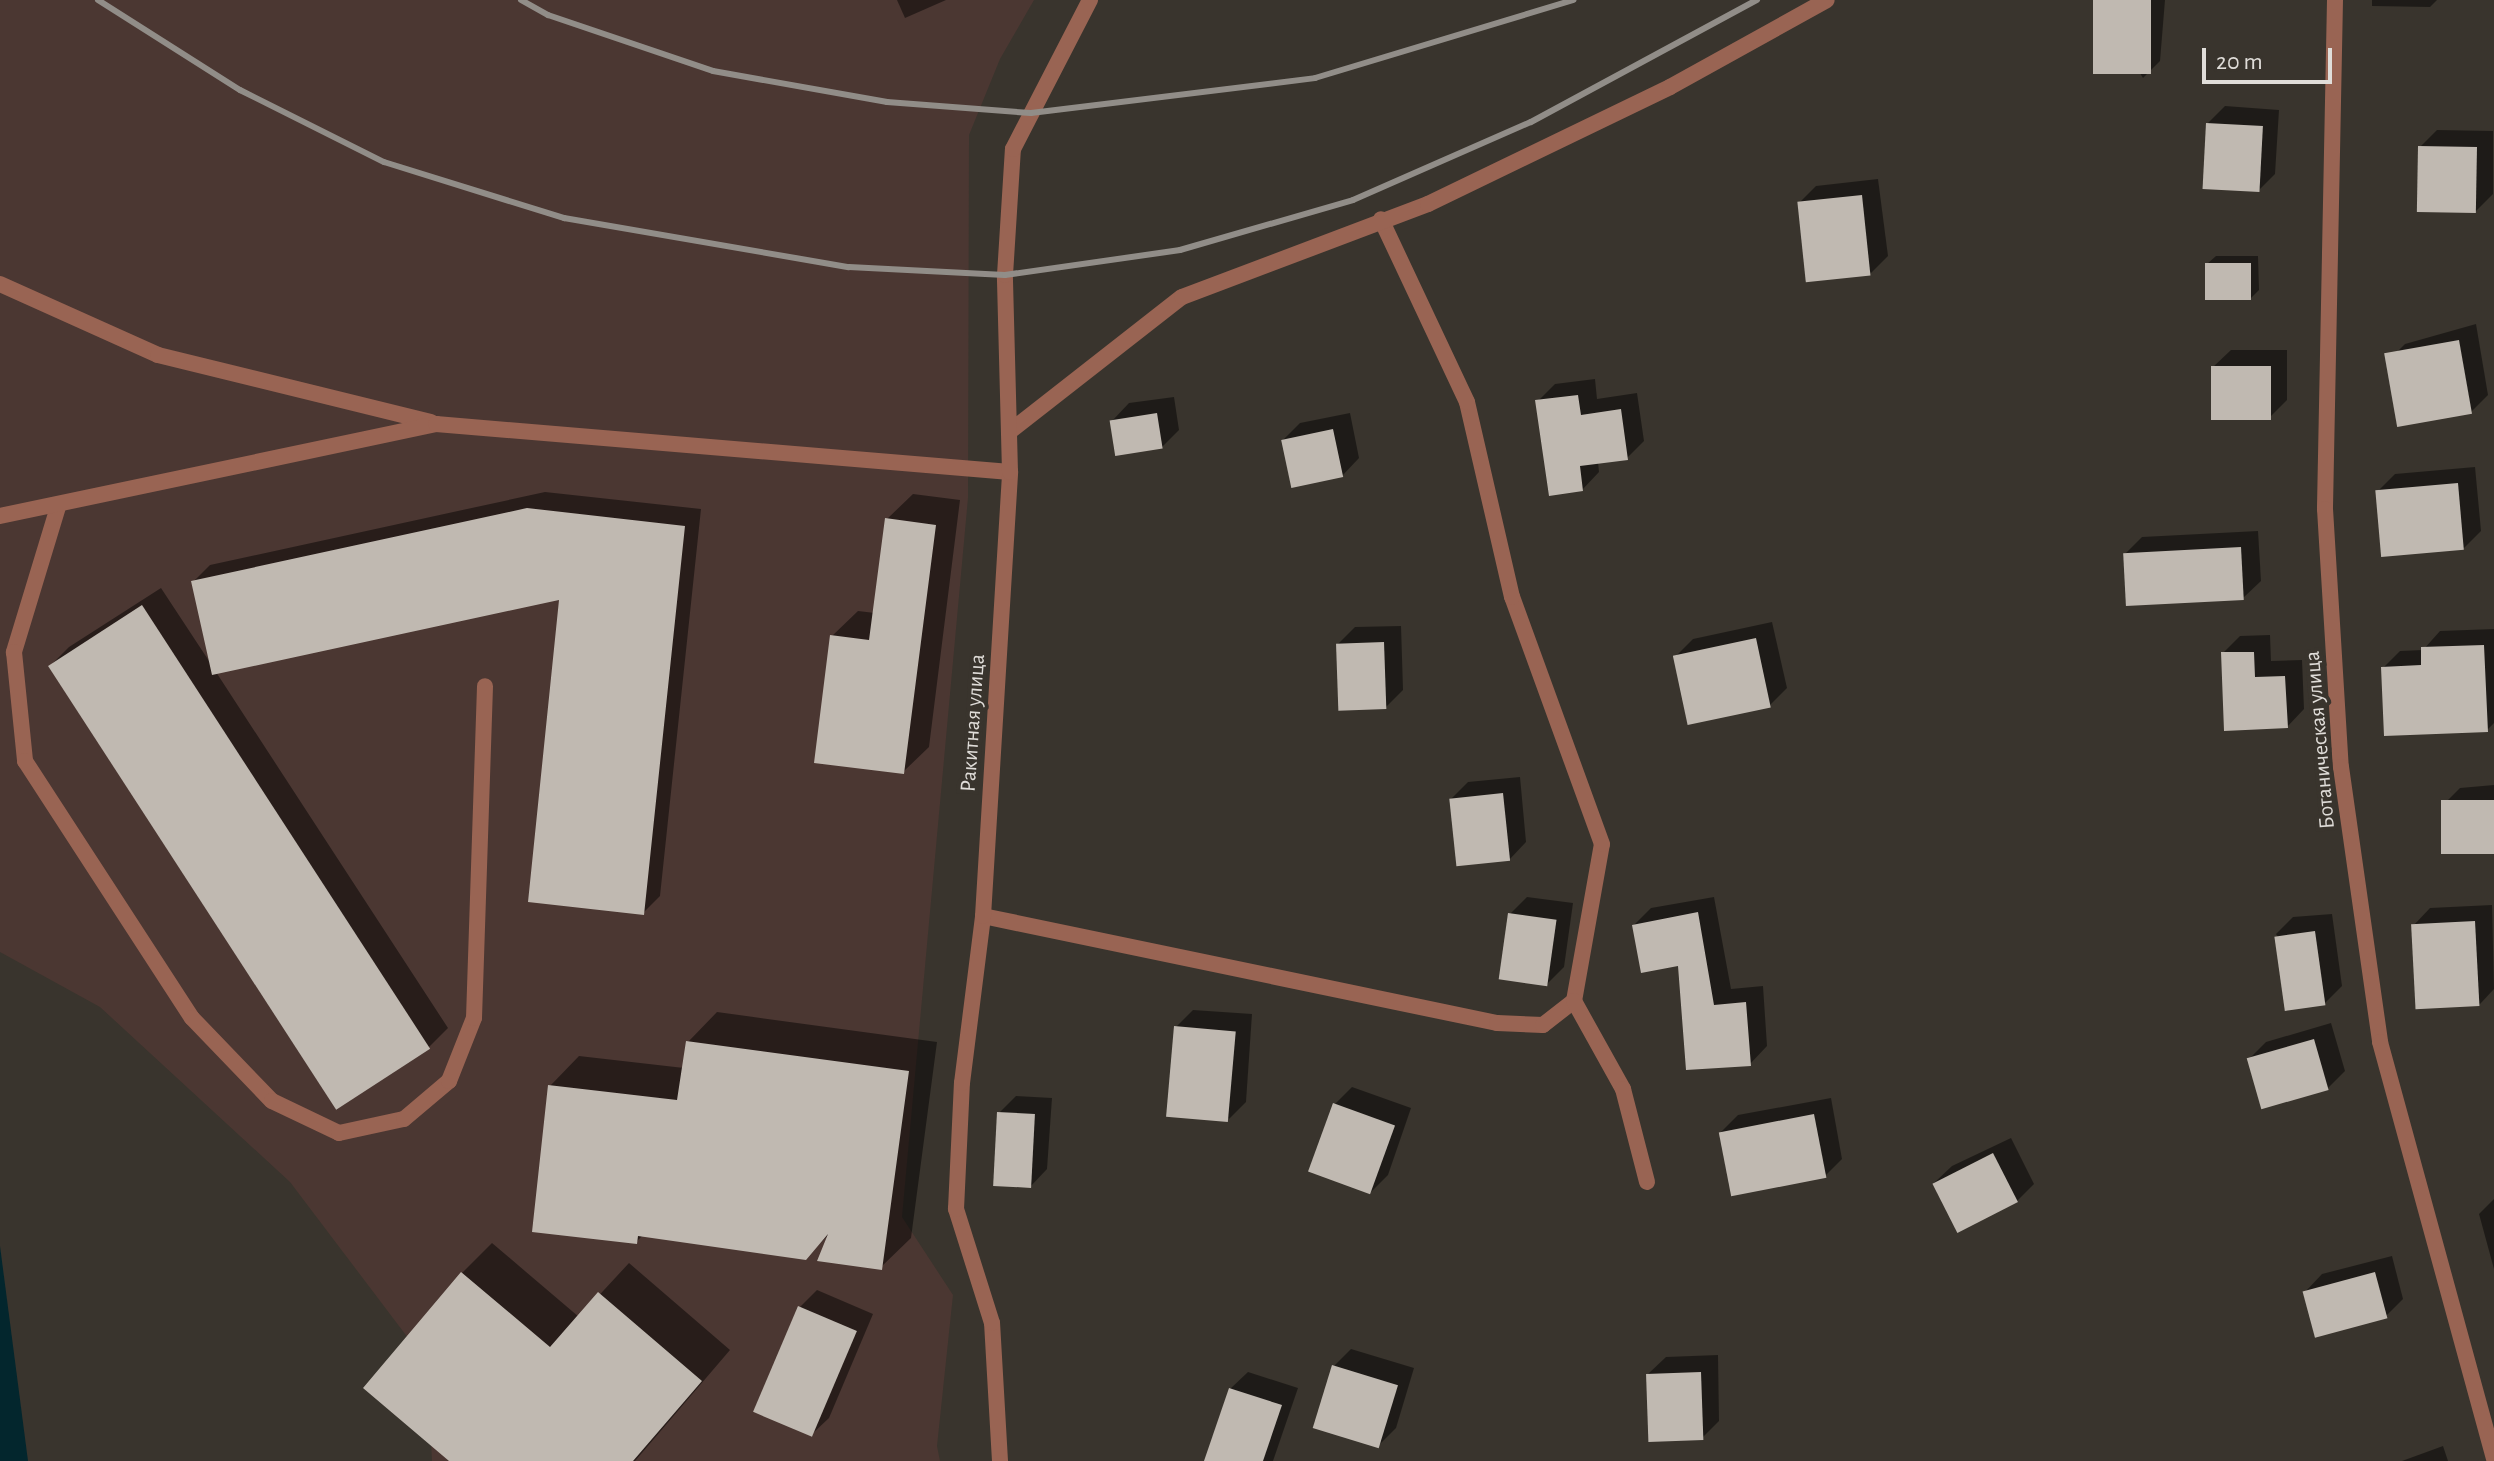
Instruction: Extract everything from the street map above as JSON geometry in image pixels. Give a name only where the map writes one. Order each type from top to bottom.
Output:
[{"type":"street","name":"Ракитная улица","points":[[1000,1461],[992,1323],[956,1209],[962,1083],[983,916],[1010,472],[1005,275],[1013,149],[1090,0]]},
{"type":"street","points":[[1009,432],[1182,297],[1381,219],[1428,204],[1655,94],[1827,0]]},
{"type":"street","name":"Ботаническая улица","points":[[2335,0],[2325,509],[2341,767],[2380,1042],[2494,1459]]},
{"type":"street","points":[[1381,219],[1467,402],[1512,597],[1602,844],[1574,1001],[1623,1089],[1647,1182]]},
{"type":"street","points":[[0,284],[158,355],[436,424],[1010,472]]},
{"type":"street","points":[[0,516],[58,507],[436,424]]},
{"type":"street","points":[[58,507],[14,652],[25,761],[192,1018],[272,1101],[339,1133],[404,1119],[449,1081],[474,1018],[485,686]]},
{"type":"street","points":[[983,916],[1497,1023],[1543,1025],[1574,1001]]},
{"type":"shaded area","points":[[0,0],[1034,0],[1000,59],[969,135],[968,498],[902,1217],[953,1295],[937,1446],[940,1461],[432,1461],[427,1363],[290,1182],[100,1007],[0,952]]},
{"type":"water","points":[[0,1246],[28,1461],[0,1461]]},
{"type":"building","points":[[2093,0],[2151,0],[2151,74],[2093,74]]},
{"type":"building","points":[[2206,123],[2263,126],[2259,192],[2203,189]]},
{"type":"building","points":[[2418,146],[2477,147],[2476,213],[2417,212]]},
{"type":"building","points":[[1862,195],[1870,276],[1806,282],[1797,202]]},
{"type":"building","points":[[2205,263],[2251,263],[2251,300],[2205,300]]},
{"type":"building","points":[[2459,340],[2472,414],[2397,427],[2384,353]]},
{"type":"building","points":[[2211,366],[2271,366],[2271,420],[2211,420]]},
{"type":"building","points":[[1578,395],[1581,415],[1621,409],[1628,460],[1580,466],[1583,491],[1549,496],[1535,400]]},
{"type":"building","points":[[1157,413],[1163,449],[1115,456],[1110,421]]},
{"type":"building","points":[[1333,429],[1343,477],[1291,488],[1281,440]]},
{"type":"building","points":[[2458,483],[2464,550],[2381,557],[2375,490]]},
{"type":"building","points":[[527,508],[685,526],[644,915],[528,902],[559,600],[212,675],[191,581]]},
{"type":"building","points":[[885,518],[936,525],[904,774],[814,763],[830,635],[869,640]]},
{"type":"building","points":[[2241,547],[2244,600],[2126,606],[2123,553]]},
{"type":"building","points":[[142,605],[430,1049],[336,1110],[48,666]]},
{"type":"building","points":[[1756,638],[1771,707],[1688,725],[1673,656]]},
{"type":"building","points":[[1384,642],[1386,709],[1338,711],[1336,644]]},
{"type":"building","points":[[2484,645],[2488,732],[2384,736],[2381,667],[2421,665],[2421,647]]},
{"type":"building","points":[[2221,652],[2254,652],[2255,677],[2285,676],[2288,728],[2224,731]]},
{"type":"building","points":[[1503,793],[1510,861],[1456,866],[1449,799]]},
{"type":"building","points":[[2441,800],[2494,800],[2494,854],[2441,854]]},
{"type":"building","points":[[1698,912],[1714,1005],[1746,1002],[1751,1066],[1686,1070],[1678,966],[1641,973],[1632,925]]},
{"type":"building","points":[[1508,913],[1557,920],[1547,986],[1499,979]]},
{"type":"building","points":[[2475,921],[2479,1006],[2416,1009],[2411,924]]},
{"type":"building","points":[[2315,931],[2325,1005],[2285,1011],[2274,937]]},
{"type":"building","points":[[1174,1026],[1236,1031],[1228,1122],[1166,1117]]},
{"type":"building","points":[[2314,1039],[2329,1090],[2261,1109],[2247,1058]]},
{"type":"building","points":[[686,1041],[909,1071],[882,1270],[817,1261],[828,1234],[806,1260],[638,1236],[637,1244],[532,1232],[548,1085],[677,1100]]},
{"type":"building","points":[[1333,1103],[1395,1126],[1370,1194],[1308,1172]]},
{"type":"building","points":[[997,1112],[1035,1114],[1031,1188],[993,1186]]},
{"type":"building","points":[[1814,1114],[1826,1178],[1731,1196],[1719,1133]]},
{"type":"building","points":[[1993,1153],[2018,1202],[1957,1233],[1932,1184]]},
{"type":"building","points":[[461,1272],[550,1347],[598,1292],[702,1381],[633,1461],[449,1461],[363,1388]]},
{"type":"building","points":[[2375,1272],[2387,1318],[2315,1338],[2303,1291]]},
{"type":"building","points":[[798,1306],[857,1331],[812,1437],[753,1412]]},
{"type":"building","points":[[1332,1365],[1398,1385],[1379,1448],[1313,1428]]},
{"type":"building","points":[[1701,1372],[1703,1440],[1648,1442],[1646,1374]]},
{"type":"building","points":[[1229,1388],[1282,1405],[1263,1461],[1204,1461]]},
{"type":"railway","points":[[98,0],[240,90],[384,162],[564,218],[849,267],[1005,275],[1180,250],[1353,200],[1531,122],[1757,0]]},
{"type":"railway","points":[[521,0],[548,15],[713,71],[887,102],[1031,113],[1315,78],[1573,0]]}]
